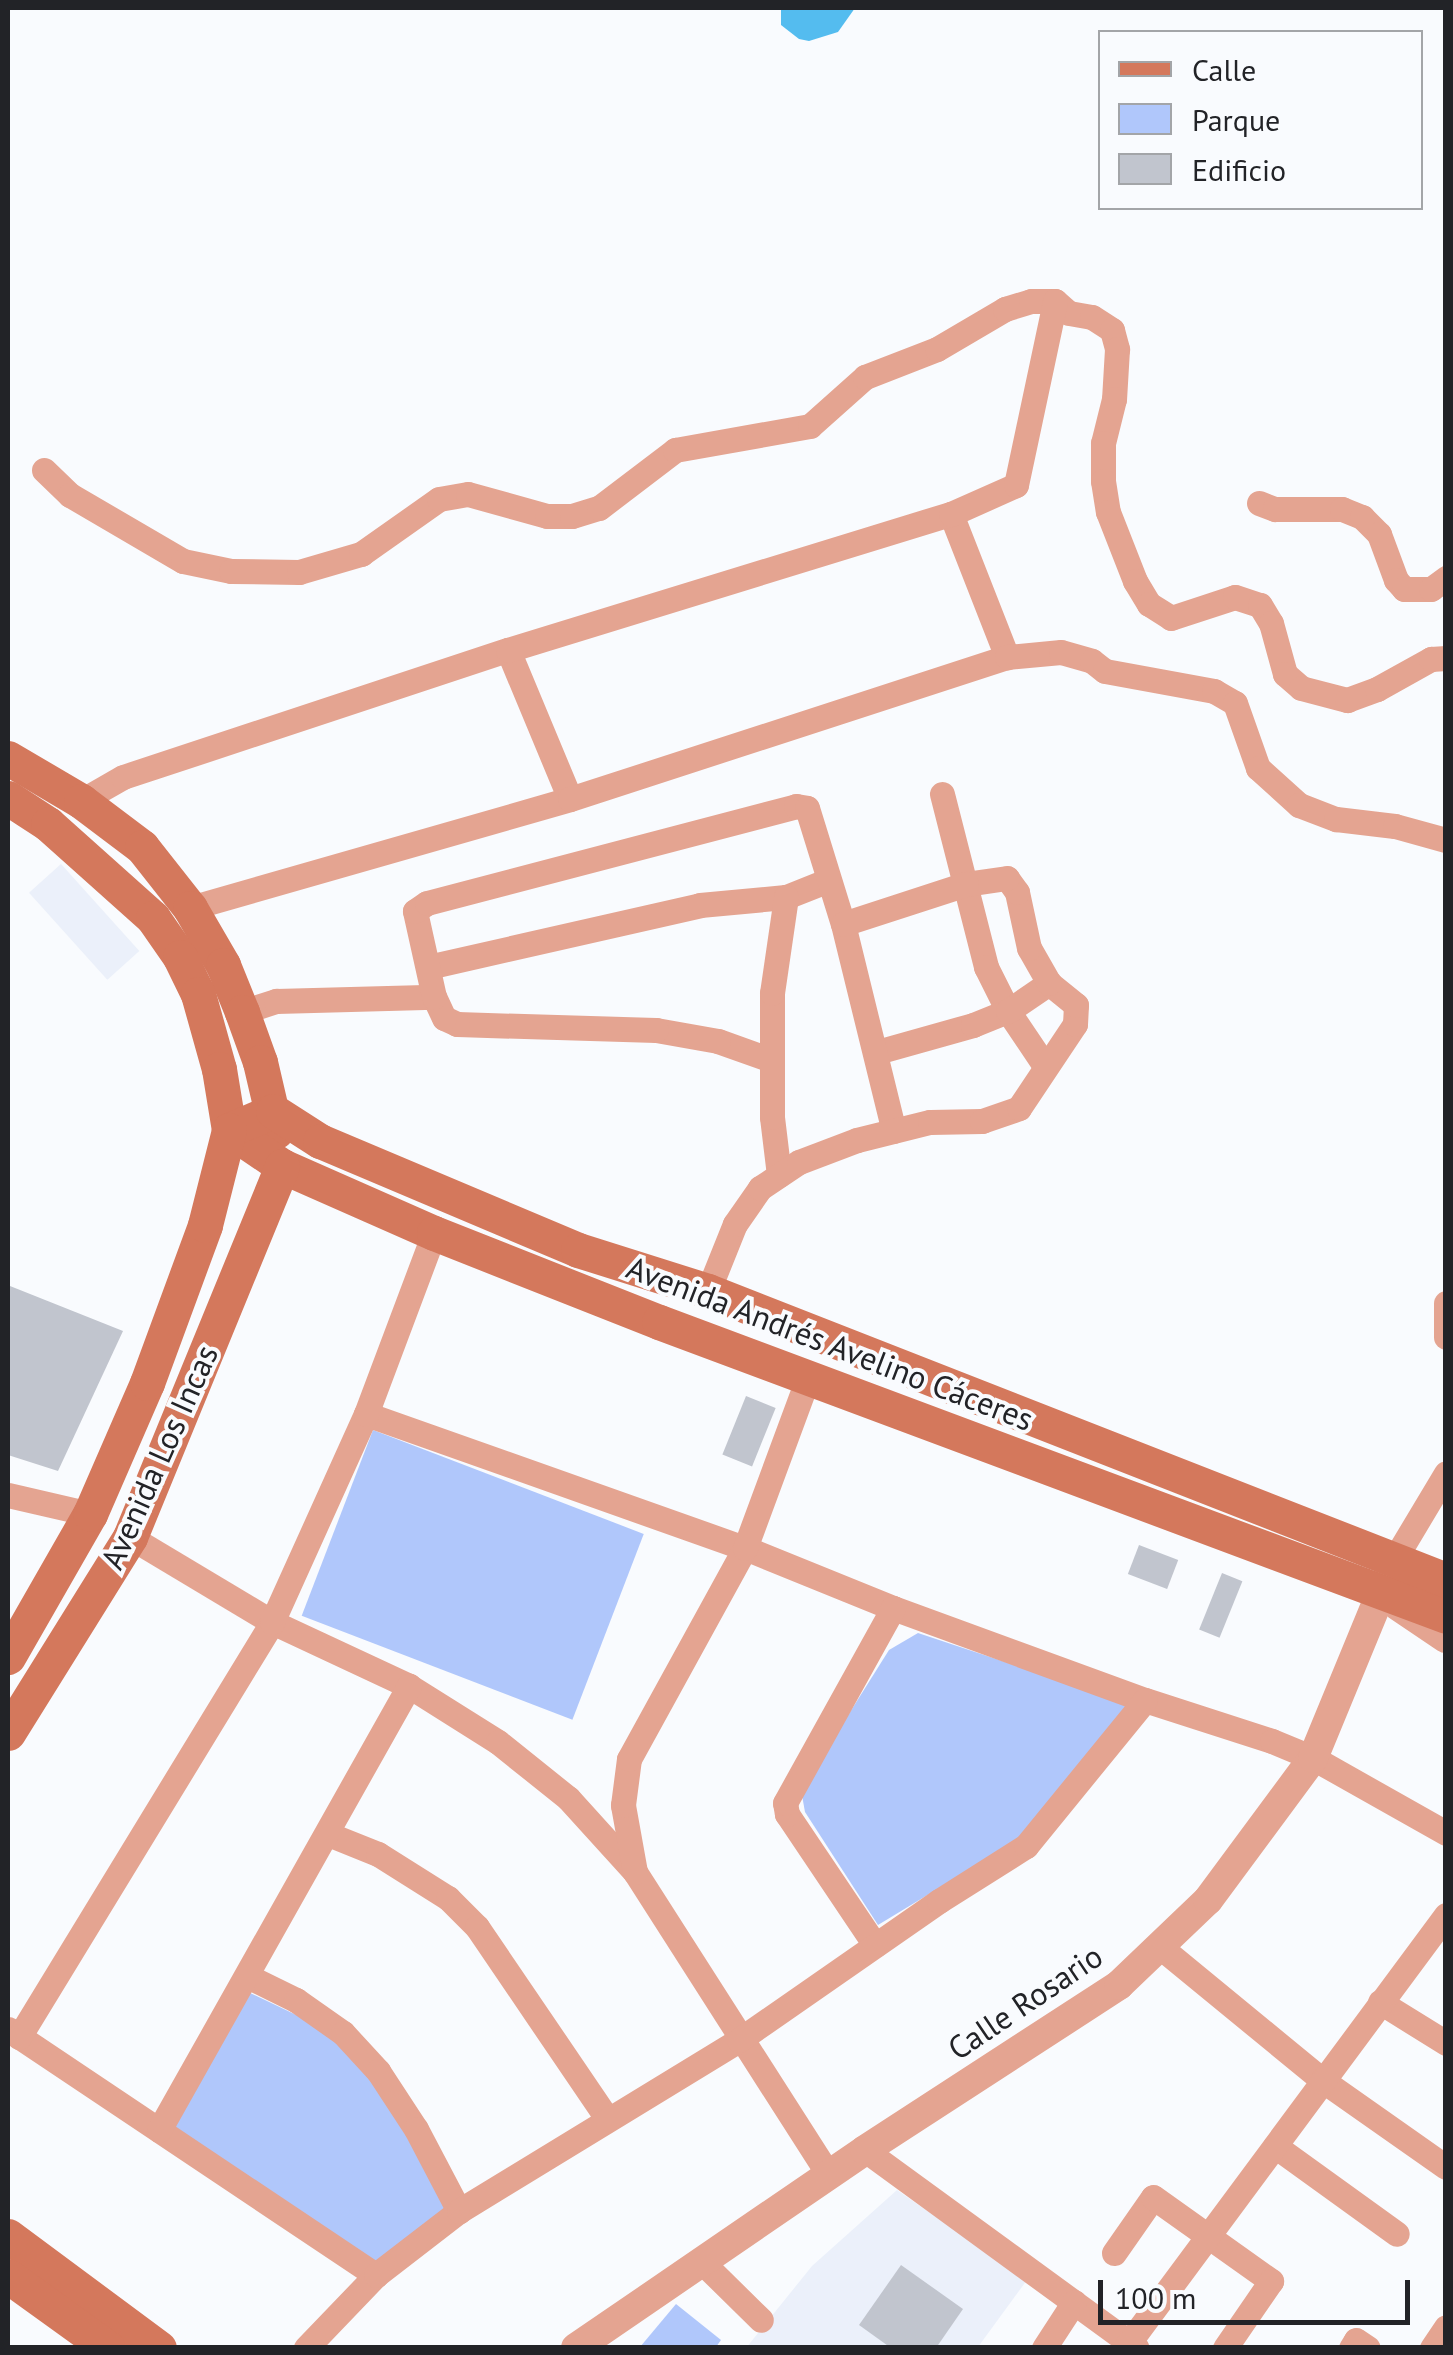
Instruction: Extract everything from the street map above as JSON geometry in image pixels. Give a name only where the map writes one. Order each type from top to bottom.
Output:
[{"type":"main road","points":[[8,758],[80,801],[142,848],[190,908],[222,965],[242,1012],[273,1110],[282,1166]]},
{"type":"main road","points":[[8,798],[48,824],[153,918],[180,957],[202,1009],[228,1130],[273,1110]]},
{"type":"main road","name":"Avenida Andrés Avelino Cáceres","points":[[273,1110],[320,1141],[578,1250],[708,1291],[1446,1580]]},
{"type":"main road","name":"Avenida Andrés Avelino Cáceres","points":[[228,1130],[282,1166],[434,1234],[1446,1616]]},
{"type":"main road","name":"Avenida Los Incas","points":[[8,1657],[90,1514],[148,1384],[198,1243],[228,1130]]},
{"type":"main road","name":"Avenida Los Incas","points":[[8,1733],[130,1537],[282,1166]]},
{"type":"main road","points":[[562,1284],[578,1250]]},
{"type":"main road","points":[[1060,1472],[1072,1436]]},
{"type":"main road","points":[[8,2236],[159,2348]]},
{"type":"main road","points":[[8,2276],[108,2348]]},
{"type":"street","points":[[44,470],[70,495],[183,562],[231,572],[299,572],[361,554],[439,499],[468,494],[548,516],[572,516],[600,508],[675,450],[810,426],[865,376],[937,348],[1005,309],[1032,301],[1056,301],[1069,314],[1092,317],[1112,330],[1117,349],[1114,399],[1103,443],[1103,481],[1108,512],[1134,582],[1149,604],[1171,618],[1235,596],[1260,605],[1271,623],[1285,674],[1301,688],[1346,700],[1431,660],[1446,658]]},
{"type":"street","points":[[80,801],[123,777],[508,650],[951,514],[1016,484],[1056,301]]},
{"type":"street","points":[[1259,503],[1274,509],[1352,513],[1379,534],[1396,580],[1404,589],[1431,589],[1446,578]]},
{"type":"street","points":[[951,514],[1007,657]]},
{"type":"street","points":[[508,650],[570,799]]},
{"type":"street","points":[[190,908],[570,799],[1007,657],[1061,652],[1105,671],[1214,692],[1235,703],[1258,768],[1299,805],[1336,819],[1395,826],[1446,840]]},
{"type":"street","points":[[942,794],[986,967],[1008,1011],[1045,1066]]},
{"type":"street","points":[[771,1060],[718,1041],[656,1030],[457,1024],[444,1018],[434,998],[415,926],[415,910],[427,903],[796,806],[806,808],[842,924],[894,1131]]},
{"type":"street","points":[[708,1291],[735,1224],[760,1188],[799,1162],[894,1131],[930,1122],[961,1124],[1002,1116],[1019,1108],[1078,1014],[1076,1005],[1049,982],[1029,948],[1018,892],[1006,878],[966,884],[842,924]]},
{"type":"street","points":[[428,968],[700,905],[786,897],[826,880]]},
{"type":"street","points":[[780,1175],[771,1060],[772,993],[786,897]]},
{"type":"street","points":[[876,1052],[1008,1011],[1049,982]]},
{"type":"street","points":[[242,1012],[276,1001],[434,998]]},
{"type":"street","points":[[376,2275],[13,2033],[272,1622],[366,1414],[434,1234]]},
{"type":"street","points":[[1446,1303],[1446,1337]]},
{"type":"street","points":[[635,1872],[623,1804],[629,1759],[745,1548],[808,1378]]},
{"type":"street","points":[[366,1414],[745,1548],[893,1608],[1313,1758],[1446,1833]]},
{"type":"street","points":[[1394,1560],[1446,1473]]},
{"type":"street","points":[[8,1495],[90,1514]]},
{"type":"street","points":[[130,1537],[272,1622],[409,1686],[498,1742],[568,1798],[635,1872],[828,2174]]},
{"type":"street","name":"Avenida Andrés Avelino Cáceres","points":[[1394,1560],[1446,1566]]},
{"type":"street","name":"Calle Rosario","points":[[576,2348],[828,2174],[1119,1985],[1208,1900],[1313,1758],[1394,1560]]},
{"type":"street","name":"Avenida Andrés Avelino Cáceres","points":[[1382,1594],[1446,1638]]},
{"type":"street","points":[[875,1945],[786,1814],[785,1803],[893,1608]]},
{"type":"street","points":[[159,2130],[409,1686]]},
{"type":"street","points":[[306,2348],[376,2275],[459,2211],[739,2040],[1026,1846],[1145,1700]]},
{"type":"street","points":[[328,1834],[378,1854],[458,1908],[512,1977],[606,2118]]},
{"type":"street","points":[[865,2150],[1131,2346],[1322,2080],[1444,1921]]},
{"type":"street","points":[[1160,1946],[1322,2080],[1446,2167]]},
{"type":"street","points":[[247,1976],[296,2000],[344,2033],[378,2070],[416,2128],[459,2211]]},
{"type":"street","points":[[1380,2002],[1446,2043]]},
{"type":"street","points":[[1274,2146],[1397,2234]]},
{"type":"street","points":[[1114,2253],[1153,2197],[1272,2281],[1225,2348]]},
{"type":"street","points":[[703,2263],[761,2320]]},
{"type":"street","points":[[1044,2348],[1074,2302]]},
{"type":"street","points":[[1432,2348],[1446,2327]]},
{"type":"street","points":[[1351,2348],[1356,2340],[1368,2348]]},
{"type":"shaded area","points":[[781,8],[855,8],[838,32],[809,41],[799,39],[781,25]]},
{"type":"shaded area","points":[[61,864],[139,951],[107,980],[29,893]]},
{"type":"shaded area","points":[[897,2190],[1027,2280],[978,2347],[746,2348],[812,2266]]},
{"type":"green space","points":[[373,1430],[644,1534],[572,1720],[302,1616]]},
{"type":"green space","points":[[918,1633],[1134,1705],[1020,1839],[878,1925],[805,1812],[801,1790],[889,1650]]},
{"type":"green space","points":[[248,1992],[311,2022],[343,2046],[377,2086],[450,2211],[372,2268],[168,2128]]},
{"type":"green space","points":[[676,2304],[721,2340],[716,2347],[640,2347]]},
{"type":"building","points":[[10,1286],[123,1331],[58,1471],[8,1455]]},
{"type":"building","points":[[746,1396],[776,1408],[752,1466],[722,1454]]},
{"type":"building","points":[[1139,1545],[1178,1560],[1167,1589],[1128,1574]]},
{"type":"building","points":[[1222,1573],[1242,1581],[1220,1638],[1199,1630]]},
{"type":"building","points":[[901,2265],[963,2309],[936,2348],[891,2348],[859,2325]]}]
